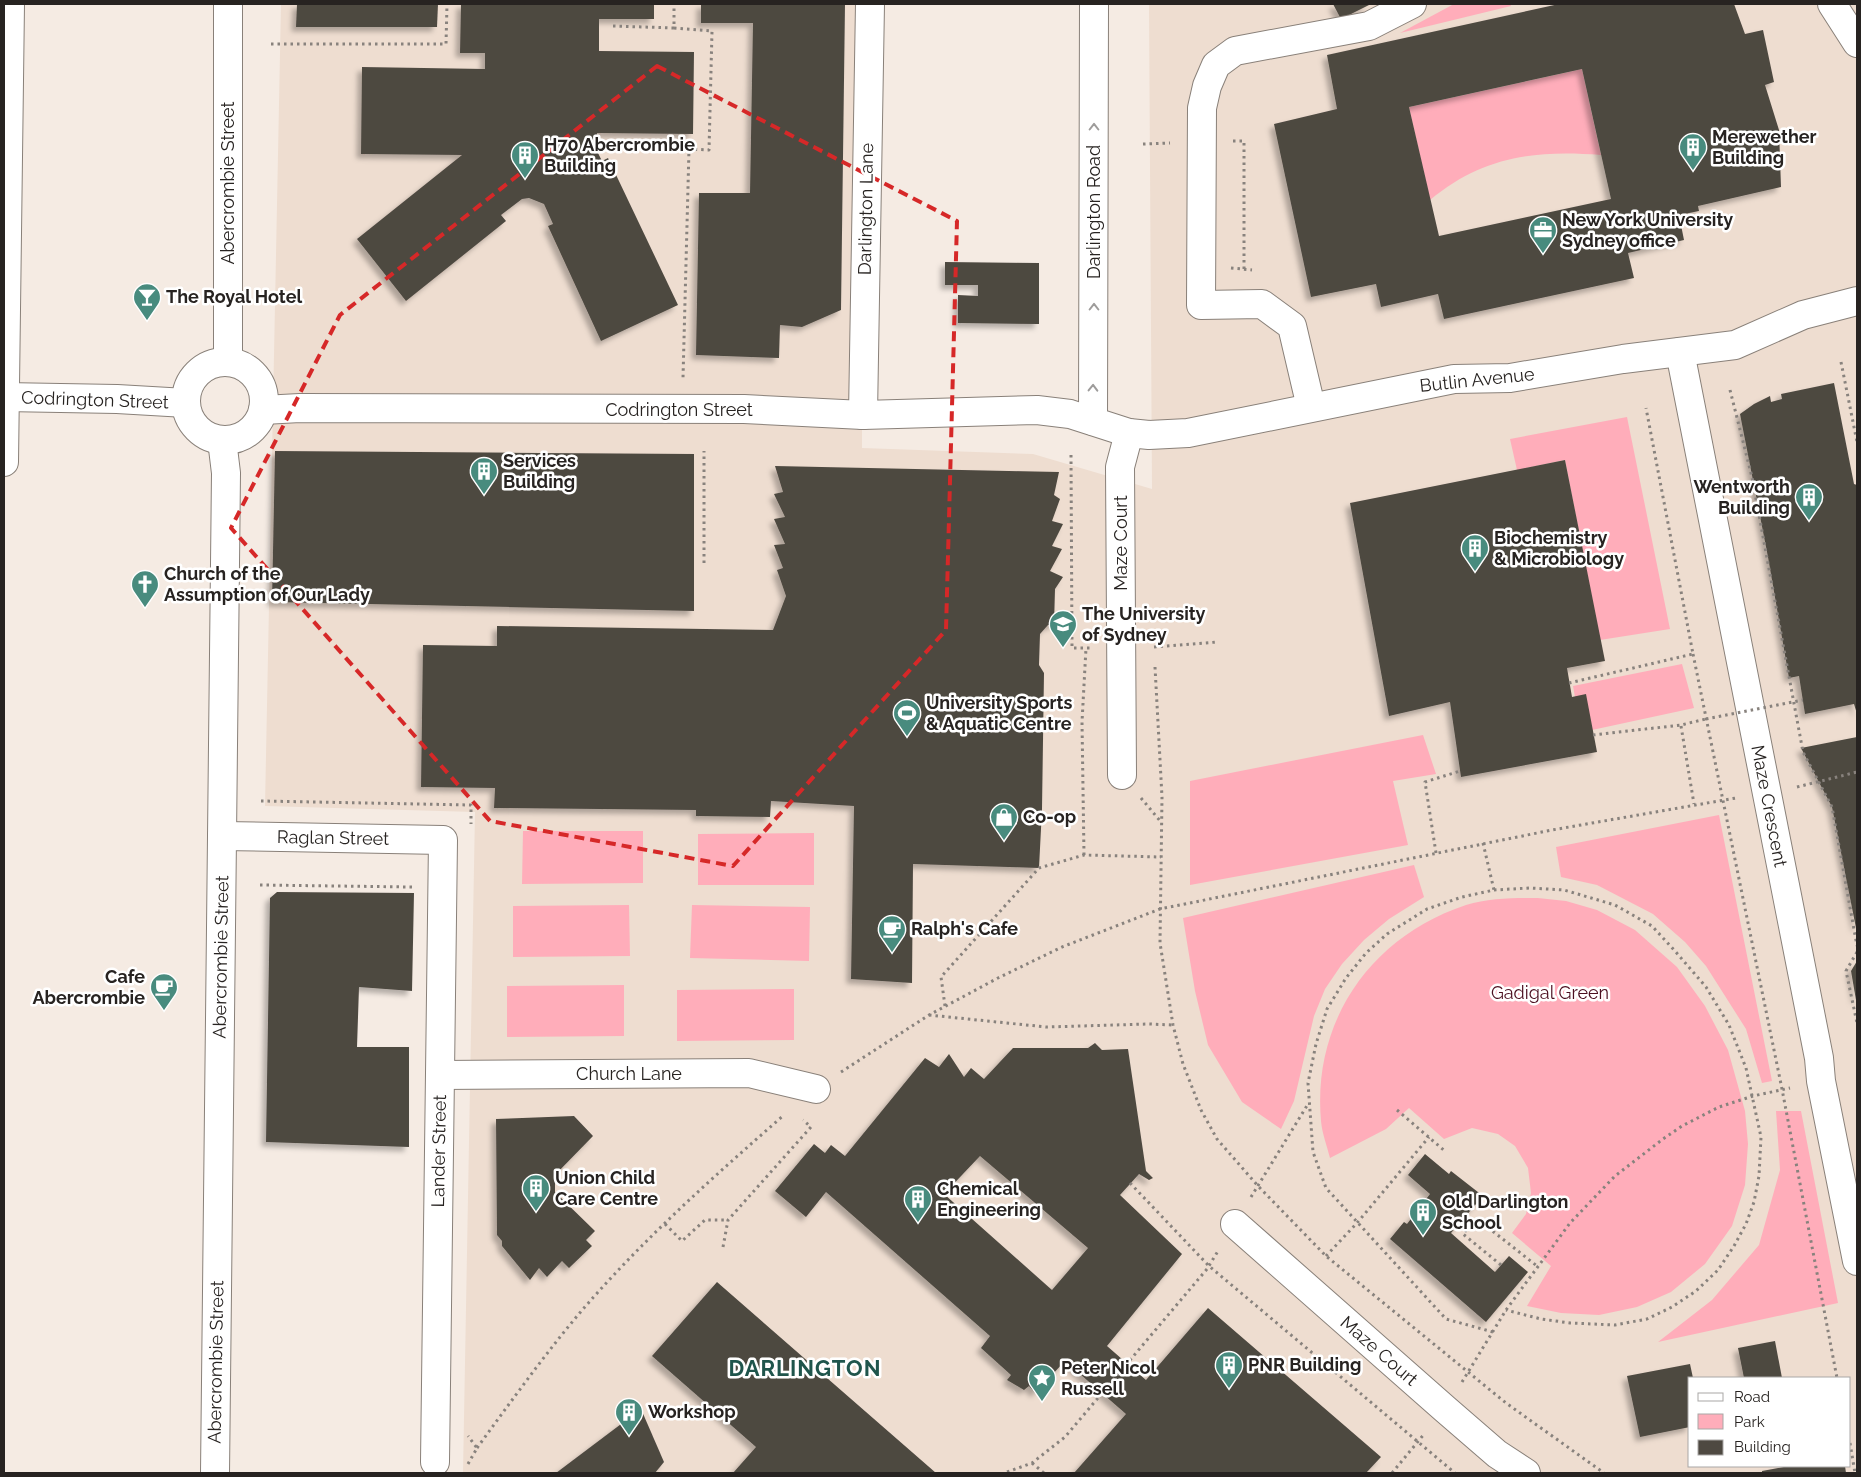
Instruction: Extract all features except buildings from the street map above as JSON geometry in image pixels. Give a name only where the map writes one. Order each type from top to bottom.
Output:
[{"type":"main road","points":[[4,462],[10,4]]},
{"type":"main road","name":"Abercrombie Street","points":[[228,4],[228,361]]},
{"type":"main road","name":"Darlington Lane","points":[[863,415],[870,4]]},
{"type":"main road","name":"Darlington Road","points":[[1093,421],[1094,4]]},
{"type":"main road","points":[[1311,407],[1292,326],[1262,304],[1201,305],[1202,108],[1207,86],[1216,65],[1235,51],[1369,26],[1412,4]]},
{"type":"main road","points":[[1832,4],[1857,42]]},
{"type":"main road","name":"Butlin Avenue","points":[[1093,421],[1130,433],[1149,435],[1188,433],[1454,379],[1510,378],[1623,359],[1735,345],[1803,315],[1857,301]]},
{"type":"main road","name":"Maze Crescent","points":[[1680,352],[1857,1261]]},
{"type":"main road","points":[[228,361],[249,369],[263,387],[263,410],[259,420],[253,429],[244,436],[234,439],[222,440],[212,438],[202,432],[188,414],[186,403],[187,390],[193,377],[203,368],[215,362],[228,361]]},
{"type":"main road","name":"Codrington Street","points":[[4,398],[117,399],[186,403]]},
{"type":"main road","name":"Codrington Street","points":[[263,410],[300,408],[744,409],[863,415],[1037,410],[1070,414],[1093,421]]},
{"type":"main road","name":"Maze Court","points":[[1122,775],[1120,467],[1130,433]]},
{"type":"main road","name":"Abercrombie Street","points":[[215,1473],[226,472],[222,440]]},
{"type":"main road","name":"Raglan Street","points":[[222,836],[444,840]]},
{"type":"main road","name":"Lander Street","points":[[435,1462],[444,840]]},
{"type":"main road","name":"Church Lane","points":[[440,1075],[749,1073],[816,1090]]},
{"type":"main road","name":"Maze Court","points":[[1235,1224],[1497,1454],[1526,1473]]},
{"type":"path","points":[[271,44],[446,44],[447,4]]},
{"type":"path","points":[[674,4],[674,28]]},
{"type":"path","points":[[613,26],[712,31],[709,150],[689,149],[683,368]]},
{"type":"path","points":[[1227,141],[1244,141],[1244,269]]},
{"type":"path","points":[[1841,362],[1857,442]]},
{"type":"path","points":[[1730,390],[1752,477],[1804,752],[1832,807],[1857,946]]},
{"type":"path","points":[[1646,408],[1782,1090],[1837,1377]]},
{"type":"path","points":[[704,451],[704,563]]},
{"type":"path","points":[[1071,455],[1072,648],[1109,647],[1121,644]]},
{"type":"path","points":[[1154,647],[1217,642]]},
{"type":"path","points":[[1084,855],[1082,722],[1086,648]]},
{"type":"path","points":[[1569,683],[1694,654]]},
{"type":"path","points":[[1593,735],[1680,726],[1706,719],[1804,700]]},
{"type":"path","points":[[1680,726],[1694,804]]},
{"type":"path","points":[[1436,853],[1425,782],[1460,771]]},
{"type":"path","points":[[1794,788],[1857,772]]},
{"type":"path","points":[[478,1448],[519,1390],[578,1315],[710,1180],[786,1112],[816,1090],[928,1015],[998,978],[1062,947],[1160,909],[1482,844],[1694,804],[1737,798]]},
{"type":"path","points":[[261,801],[458,804]]},
{"type":"path","points":[[1162,823],[1160,943],[1173,1025],[1183,1064],[1201,1110],[1217,1139],[1258,1186],[1326,1256],[1506,1403],[1604,1473]]},
{"type":"path","points":[[1482,844],[1494,890]]},
{"type":"path","points":[[945,1006],[941,977],[1039,868],[1084,855],[1161,857]]},
{"type":"path","points":[[260,885],[420,887]]},
{"type":"path","points":[[1492,1332],[1446,1319],[1326,1188],[1313,1152],[1308,1083],[1316,1044],[1327,1009],[1346,978],[1366,953],[1388,934],[1427,909],[1462,897],[1494,890],[1529,888],[1564,890],[1614,906],[1652,926],[1676,950],[1706,987],[1729,1026],[1746,1068],[1761,1137],[1759,1176],[1754,1202],[1746,1224],[1734,1246],[1718,1270],[1696,1291],[1672,1307],[1647,1319],[1615,1325],[1570,1323],[1541,1319],[1506,1310]]},
{"type":"path","points":[[1857,952],[1846,971],[1857,1023]]},
{"type":"path","points":[[928,1015],[1046,1027],[1173,1025]]},
{"type":"path","points":[[1392,1473],[1445,1409],[1506,1310],[1570,1222],[1616,1176],[1647,1150],[1682,1126],[1719,1107],[1753,1096],[1797,1086]]},
{"type":"path","points":[[1007,1472],[1032,1463],[1065,1437],[1209,1266],[1308,1103]]},
{"type":"path","points":[[1397,1110],[1446,1152]]},
{"type":"path","points":[[723,1247],[728,1220],[811,1127]]},
{"type":"path","points":[[1326,1256],[1357,1223],[1429,1137]]},
{"type":"path","points":[[1130,1183],[1209,1266],[1417,1443],[1455,1473]]},
{"type":"path","points":[[1501,1265],[1463,1234],[1476,1218],[1538,1266]]},
{"type":"path","points":[[665,1224],[682,1241],[705,1220],[728,1220]]},
{"type":"path","points":[[1851,1448],[1856,1473]]},
{"type":"path","points":[[1032,1463],[1044,1473]]},
{"type":"highlighted area","points":[[657,66],[957,221],[946,630],[733,866],[490,821],[231,528],[340,315]]},
{"type":"shaded area","name":"The University of Sydney","points":[[281,4],[862,4],[862,448],[1033,454],[1152,489],[1149,4],[1857,4],[1857,1473],[463,1473],[475,812],[265,806]]},
{"type":"green space","points":[[1454,4],[1510,4],[1511,6],[1400,33]]},
{"type":"green space","points":[[1582,69],[1601,155],[1554,154],[1532,155],[1511,159],[1490,165],[1470,174],[1450,185],[1430,200],[1409,107]]},
{"type":"green space","points":[[1627,417],[1670,629],[1600,640],[1565,460],[1517,470],[1510,439]]},
{"type":"green space","points":[[1682,664],[1694,708],[1592,730],[1575,697],[1573,686]]},
{"type":"green space","points":[[1423,735],[1436,774],[1393,781],[1408,845],[1190,885],[1190,781]]},
{"type":"green space","points":[[1719,815],[1772,1081],[1762,1083],[1746,1029],[1706,966],[1685,942],[1653,914],[1597,885],[1561,877],[1556,847]]},
{"type":"green space","points":[[523,831],[643,831],[643,883],[522,884]]},
{"type":"green space","points":[[814,833],[814,885],[698,885],[698,834]]},
{"type":"green space","points":[[1414,865],[1424,897],[1389,919],[1364,940],[1342,964],[1325,989],[1314,1016],[1294,1101],[1281,1129],[1242,1102],[1208,1045],[1195,991],[1183,918]]},
{"type":"green space","name":"Gadigal Green","points":[[1511,898],[1566,901],[1597,910],[1635,930],[1677,967],[1705,1006],[1728,1050],[1745,1111],[1748,1144],[1745,1185],[1732,1226],[1705,1264],[1671,1292],[1637,1307],[1599,1315],[1561,1313],[1527,1306],[1551,1266],[1512,1233],[1526,1214],[1531,1193],[1528,1168],[1515,1146],[1498,1134],[1472,1128],[1444,1139],[1409,1108],[1386,1129],[1330,1158],[1323,1135],[1321,1084],[1327,1049],[1338,1016],[1355,987],[1376,960],[1402,938],[1432,919],[1466,905]]},
{"type":"green space","points":[[629,905],[630,956],[513,957],[513,906]]},
{"type":"green space","points":[[692,905],[810,907],[809,961],[690,958]]},
{"type":"green space","points":[[624,985],[624,1036],[507,1037],[507,986]]},
{"type":"green space","points":[[794,989],[794,1040],[677,1041],[677,990]]},
{"type":"green space","points":[[1776,1111],[1801,1111],[1838,1303],[1658,1342],[1712,1300],[1759,1245],[1780,1170]]},
{"type":"place","name":"Merewether Building","points":[[1693,171]]},
{"type":"place","name":"H70 Abercrombie Building","points":[[525,179]]},
{"type":"place","name":"New York University Sydney office","points":[[1543,254]]},
{"type":"place","name":"The Royal Hotel","points":[[147,321]]},
{"type":"place","name":"Services Building","points":[[484,495]]},
{"type":"place","name":"Wentworth Building","points":[[1809,521]]},
{"type":"place","name":"Biochemistry & Microbiology","points":[[1475,572]]},
{"type":"place","name":"Church of the Assumption of Our Lady","points":[[145,608]]},
{"type":"place","name":"The University of Sydney","points":[[1063,648]]},
{"type":"place","name":"University Sports & Aquatic Centre","points":[[907,737]]},
{"type":"place","name":"Co-op","points":[[1004,841]]},
{"type":"place","name":"Ralph's Cafe","points":[[892,953]]},
{"type":"place","name":"Cafe Abercrombie","points":[[164,1011]]},
{"type":"place","name":"Union Child Care Centre","points":[[536,1212]]},
{"type":"place","name":"Chemical Engineering","points":[[918,1223]]},
{"type":"place","name":"Old Darlington School","points":[[1423,1236]]},
{"type":"place","name":"PNR Building","points":[[1229,1389]]},
{"type":"place","name":"Peter Nicol Russell","points":[[1042,1402]]},
{"type":"place","name":"Workshop","points":[[629,1436]]},
{"type":"district","name":"DARLINGTON","points":[[805,1368]]}]
